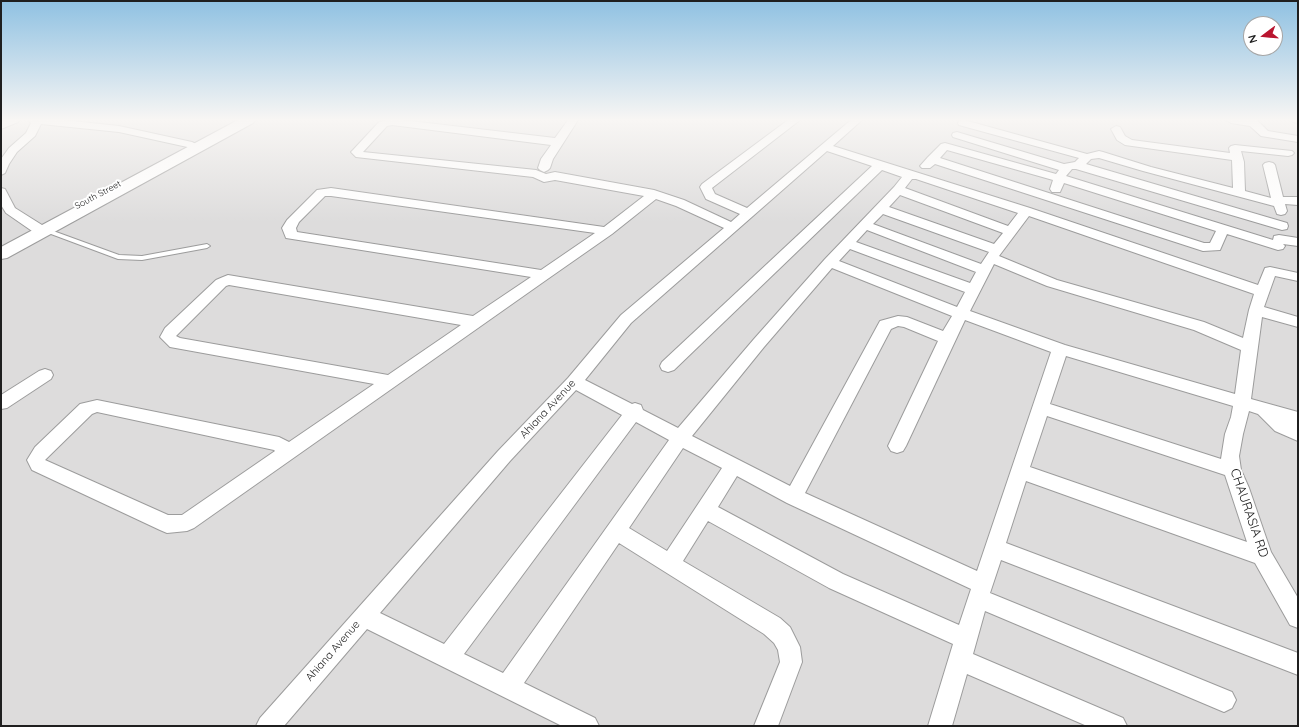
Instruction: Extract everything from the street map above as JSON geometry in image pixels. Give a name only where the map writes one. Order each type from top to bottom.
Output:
[{"type":"street","points":[[1,171],[3,164],[10,154]]},
{"type":"street","name":"South Street","points":[[1,247],[41,229],[176,154]]},
{"type":"street","points":[[1,254],[41,229],[184,154]]},
{"type":"street","points":[[359,154],[540,171]]},
{"type":"street","points":[[540,171],[550,154]]},
{"type":"street","points":[[748,213],[710,196],[706,187],[749,154]]},
{"type":"street","name":"Ahiana Avenue","points":[[268,726],[504,456],[574,382],[626,318],[818,154]]},
{"type":"street","points":[[844,154],[1040,215],[1263,292]]},
{"type":"street","points":[[507,687],[681,437],[759,343],[830,262],[898,190],[937,154]]},
{"type":"street","points":[[993,154],[1072,167]]},
{"type":"street","points":[[1025,154],[1282,226],[1269,165]]},
{"type":"street","points":[[1041,154],[1223,230],[1279,242],[1298,242]]},
{"type":"street","points":[[1040,215],[1053,199],[1072,167],[1096,154],[1103,154],[1148,169],[1239,193],[1278,202],[1298,202]]},
{"type":"street","points":[[1214,154],[1236,157]]},
{"type":"street","points":[[1236,154],[1238,162],[1239,193]]},
{"type":"street","points":[[932,159],[1203,247],[1215,247],[1223,230]]},
{"type":"street","points":[[668,366],[880,165]]},
{"type":"street","points":[[540,171],[544,178],[555,176],[650,196],[728,231]]},
{"type":"street","points":[[898,190],[1011,231]]},
{"type":"street","points":[[1,192],[10,210],[41,229]]},
{"type":"street","points":[[544,275],[291,235],[289,228],[293,220],[321,193],[331,192],[607,231]]},
{"type":"street","points":[[288,452],[279,444],[97,406],[86,409],[41,452],[36,460],[38,465],[167,524],[187,522],[607,231],[650,196]]},
{"type":"street","points":[[881,209],[991,260]]},
{"type":"street","points":[[897,446],[947,339],[961,313],[991,260],[1026,211]]},
{"type":"street","points":[[865,225],[991,260],[1052,282],[1199,326],[1249,348]]},
{"type":"street","name":"CHAURASIA RD","points":[[1282,226],[1279,242],[1256,310],[1241,401],[1240,417],[1234,434],[1230,456],[1232,470],[1240,488],[1262,556],[1298,618]]},
{"type":"street","points":[[848,244],[974,290]]},
{"type":"street","points":[[830,262],[961,313],[1060,349],[1298,419]]},
{"type":"street","points":[[1270,271],[1298,277]]},
{"type":"street","points":[[391,380],[175,343],[168,337],[170,332],[221,283],[228,280],[476,322]]},
{"type":"street","points":[[1256,310],[1298,322]]},
{"type":"street","points":[[794,497],[885,325],[898,321],[906,322],[947,339]]},
{"type":"street","points":[[941,725],[994,548],[1060,349]]},
{"type":"street","points":[[1,403],[45,375]]},
{"type":"street","points":[[574,382],[634,411],[794,497],[981,591],[1224,700]]},
{"type":"street","points":[[1041,408],[1232,470]]},
{"type":"street","points":[[1263,408],[1281,426],[1298,434]]},
{"type":"street","points":[[448,657],[634,411]]},
{"type":"street","points":[[670,564],[734,465]]},
{"type":"street","points":[[1020,471],[1262,556]]},
{"type":"street","points":[[706,510],[963,650],[1115,726]]},
{"type":"street","points":[[615,530],[772,626],[782,635],[789,647],[791,662],[766,726]]},
{"type":"street","points":[[994,548],[1298,664]]},
{"type":"street","points":[[364,616],[587,726]]},
{"type":"lane","points":[[41,229],[118,257],[142,258],[207,246]]},
{"type":"shaded area","points":[[1,154],[1298,154],[1298,726],[1,726]]}]
